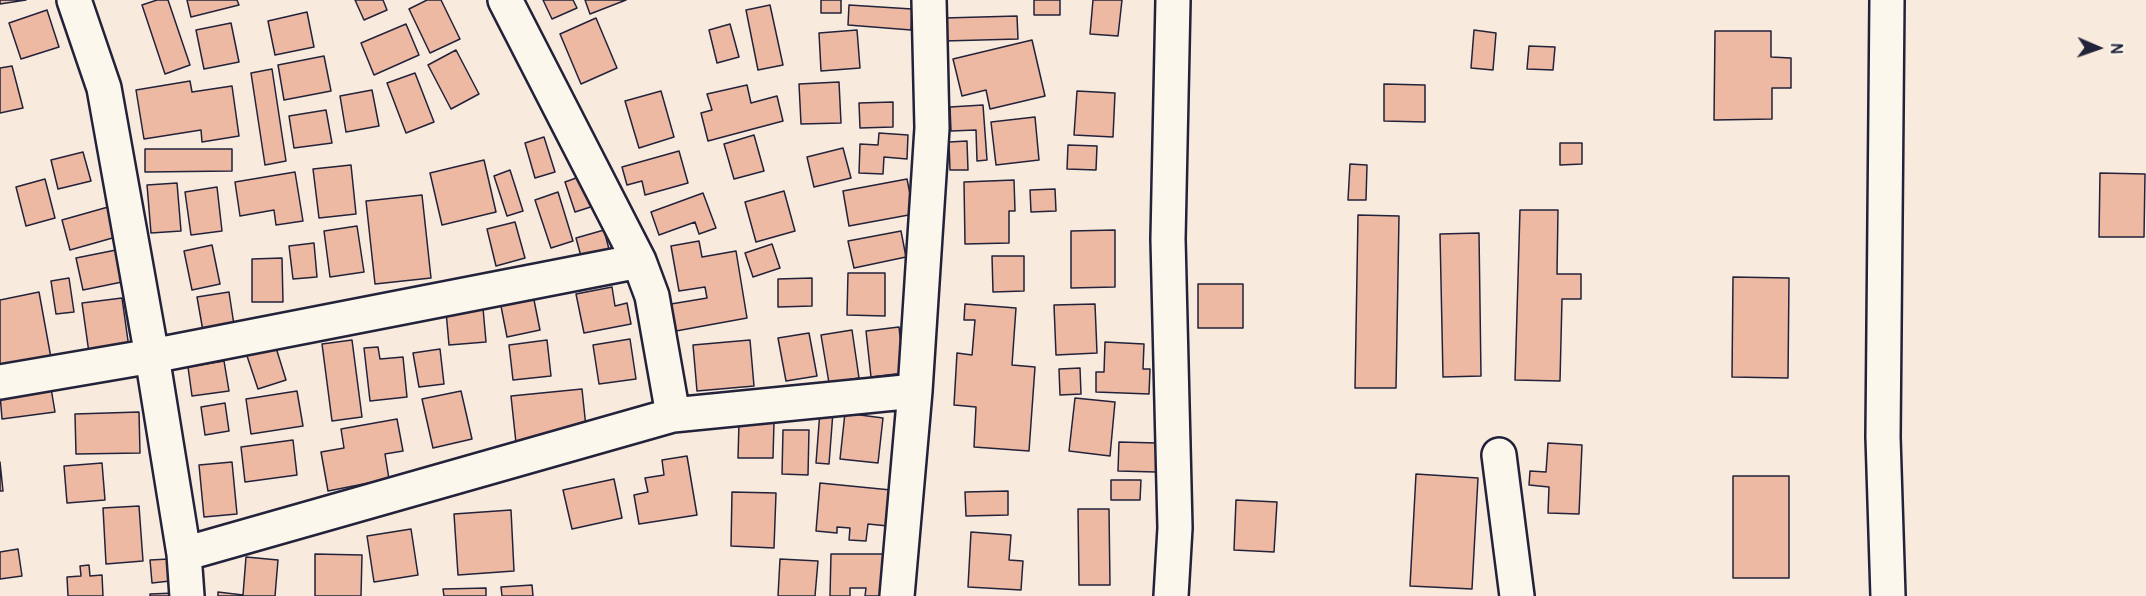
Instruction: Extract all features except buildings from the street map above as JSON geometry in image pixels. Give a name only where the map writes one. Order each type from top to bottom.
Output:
[{"type":"street","points":[[74,0],[104,88],[152,356],[184,554],[187,596]]},
{"type":"street","points":[[505,0],[639,261],[652,296],[673,415]]},
{"type":"street","points":[[897,596],[915,391],[932,128],[929,0]]},
{"type":"street","points":[[1171,596],[1175,528],[1168,239],[1173,0]]},
{"type":"street","points":[[1887,0],[1884,437],[1888,596]]},
{"type":"street","points":[[0,382],[152,356],[639,261]]},
{"type":"street","points":[[184,554],[673,415],[915,391]]},
{"type":"street","points":[[1499,455],[1517,596]]}]
